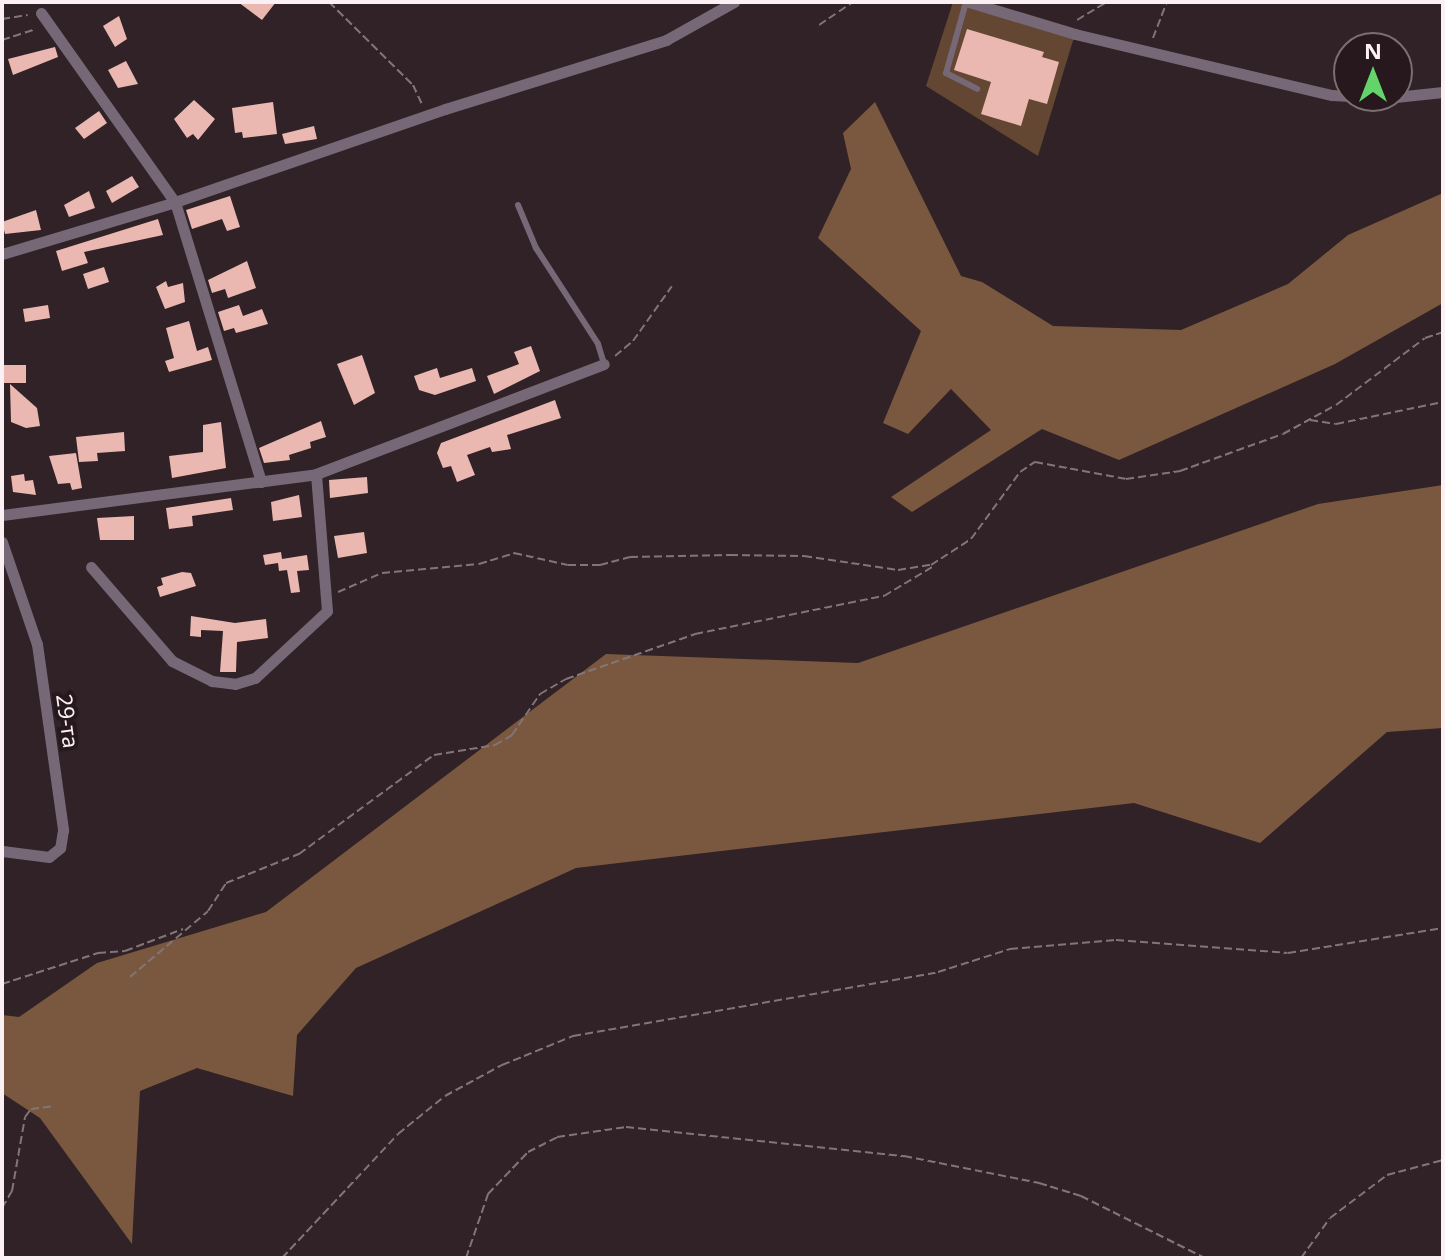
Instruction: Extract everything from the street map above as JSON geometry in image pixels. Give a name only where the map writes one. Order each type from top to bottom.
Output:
[{"type":"street","points":[[2,254],[175,202],[426,115],[666,40],[734,2]]},
{"type":"street","points":[[968,2],[1147,52],[1332,95],[1386,98],[1443,92]]},
{"type":"street","points":[[44,18],[175,202],[261,482]]},
{"type":"street","points":[[2,515],[316,474],[604,364]]},
{"type":"street","points":[[91,567],[172,661],[212,681],[235,684],[269,669],[321,619],[329,595],[316,474]]},
{"type":"street","name":"29-та","points":[[2,542],[37,644],[63,830],[60,848],[49,857],[2,851]]},
{"type":"lane","points":[[968,2],[946,73],[977,89]]},
{"type":"lane","points":[[518,205],[536,248],[598,344],[604,364]]},
{"type":"path","points":[[329,2],[413,85],[426,115]]},
{"type":"path","points":[[819,25],[853,2]]},
{"type":"path","points":[[1076,21],[1107,2]]},
{"type":"path","points":[[1147,52],[1167,2]]},
{"type":"path","points":[[2,40],[44,18]]},
{"type":"path","points":[[604,364],[633,341],[672,286]]},
{"type":"path","points":[[130,977],[189,927],[226,883],[299,854],[419,763],[434,755],[495,745],[512,735],[527,708],[566,679],[695,634],[708,635],[884,596],[924,575],[935,563],[971,539],[1020,472],[1035,462],[1126,479],[1180,471],[1309,420],[1400,354],[1443,332]]},
{"type":"path","points":[[1309,420],[1336,424],[1443,402]]},
{"type":"path","points":[[329,595],[382,573],[479,564],[514,553],[568,565],[600,565],[630,557],[704,559],[730,555],[804,556],[898,570],[935,563]]},
{"type":"path","points":[[2,984],[98,953],[125,951],[189,927]]},
{"type":"path","points":[[282,1258],[398,1134],[445,1096],[502,1065],[573,1036],[938,972],[1010,949],[1116,940],[1288,953],[1443,928]]},
{"type":"path","points":[[2,1208],[12,1191],[25,1117],[43,1105],[55,1106]]},
{"type":"path","points":[[466,1258],[488,1194],[528,1152],[557,1137],[626,1127],[877,1152],[1039,1183],[1081,1196],[1205,1258]]},
{"type":"path","points":[[1301,1258],[1330,1218],[1387,1175],[1443,1160]]},
{"type":"shaded area","points":[[953,2],[969,2],[1075,34],[1038,156],[926,86]]},
{"type":"shaded area","points":[[875,102],[961,276],[982,282],[1053,326],[1181,330],[1288,284],[1348,235],[1443,193],[1443,303],[1335,364],[1119,460],[1042,429],[912,512],[891,497],[991,430],[951,389],[908,434],[883,423],[921,331],[818,238],[851,169],[843,133]]},
{"type":"shaded area","points":[[1443,485],[1443,728],[1387,732],[1260,843],[1134,803],[576,868],[356,968],[297,1035],[293,1096],[197,1068],[140,1091],[132,1244],[40,1118],[2,1093],[2,1015],[19,1017],[97,963],[266,912],[606,654],[858,663],[1318,504]]},
{"type":"building","points":[[238,2],[276,2],[262,20]]},
{"type":"building","points":[[119,16],[127,39],[115,47],[103,26]]},
{"type":"building","points":[[967,29],[1044,52],[1042,57],[1059,62],[1047,104],[1029,99],[1021,126],[981,114],[991,82],[954,70]]},
{"type":"building","points":[[55,47],[58,57],[13,75],[8,59]]},
{"type":"building","points":[[126,61],[138,84],[118,88],[108,70]]},
{"type":"building","points":[[194,100],[215,119],[198,140],[193,134],[187,138],[174,119]]},
{"type":"building","points":[[273,102],[277,134],[243,138],[242,132],[235,133],[232,108]]},
{"type":"building","points":[[99,111],[107,123],[84,139],[75,128]]},
{"type":"building","points":[[314,126],[317,139],[285,144],[282,134]]},
{"type":"building","points":[[132,176],[139,187],[112,203],[106,191]]},
{"type":"building","points":[[89,191],[95,208],[69,217],[64,205]]},
{"type":"building","points":[[230,196],[240,227],[227,231],[222,219],[192,229],[186,210]]},
{"type":"building","points":[[36,210],[41,230],[5,234],[2,222]]},
{"type":"building","points":[[158,219],[163,235],[84,252],[88,263],[62,271],[56,251]]},
{"type":"building","points":[[247,261],[256,288],[228,298],[225,289],[212,293],[208,280]]},
{"type":"building","points":[[104,267],[109,282],[88,289],[83,274]]},
{"type":"building","points":[[166,281],[168,287],[183,283],[185,302],[165,309],[156,287]]},
{"type":"building","points":[[48,305],[50,318],[25,322],[23,309]]},
{"type":"building","points":[[239,305],[243,316],[262,309],[268,324],[236,333],[234,328],[224,331],[218,312]]},
{"type":"building","points":[[189,321],[197,351],[208,347],[212,360],[169,372],[165,361],[174,358],[166,328]]},
{"type":"building","points":[[531,346],[540,371],[494,394],[487,376],[519,364],[514,352]]},
{"type":"building","points":[[362,355],[375,393],[354,405],[337,364]]},
{"type":"building","points":[[3,365],[26,365],[26,383],[3,383]]},
{"type":"building","points":[[437,368],[440,378],[472,368],[476,381],[435,395],[419,390],[414,376]]},
{"type":"building","points":[[10,384],[37,408],[40,426],[26,428],[11,422]]},
{"type":"building","points":[[555,400],[561,418],[507,435],[511,449],[492,452],[490,447],[467,455],[475,475],[457,482],[451,466],[443,468],[437,453],[441,443]]},
{"type":"building","points":[[321,421],[326,437],[310,442],[311,448],[289,455],[290,460],[264,463],[259,448]]},
{"type":"building","points":[[221,422],[226,468],[172,478],[169,456],[203,452],[203,425]]},
{"type":"building","points":[[124,432],[125,451],[97,453],[98,461],[79,462],[76,437]]},
{"type":"building","points":[[76,453],[82,488],[72,490],[70,483],[58,484],[49,456]]},
{"type":"building","points":[[24,474],[25,481],[33,480],[36,495],[13,492],[11,476]]},
{"type":"building","points":[[367,477],[368,493],[330,498],[329,480]]},
{"type":"building","points":[[299,495],[302,517],[273,521],[271,502]]},
{"type":"building","points":[[231,498],[233,510],[192,516],[193,526],[169,529],[166,508]]},
{"type":"building","points":[[134,516],[134,540],[100,540],[97,518]]},
{"type":"building","points":[[364,532],[367,553],[338,558],[334,536]]},
{"type":"building","points":[[281,552],[282,559],[307,555],[309,570],[297,571],[300,592],[291,593],[287,570],[279,571],[278,563],[265,565],[263,555]]},
{"type":"building","points":[[182,572],[191,573],[196,586],[160,597],[157,587],[163,585],[161,578]]},
{"type":"building","points":[[191,616],[235,623],[266,619],[268,638],[237,642],[236,672],[220,672],[223,631],[201,630],[201,637],[190,636]]}]
